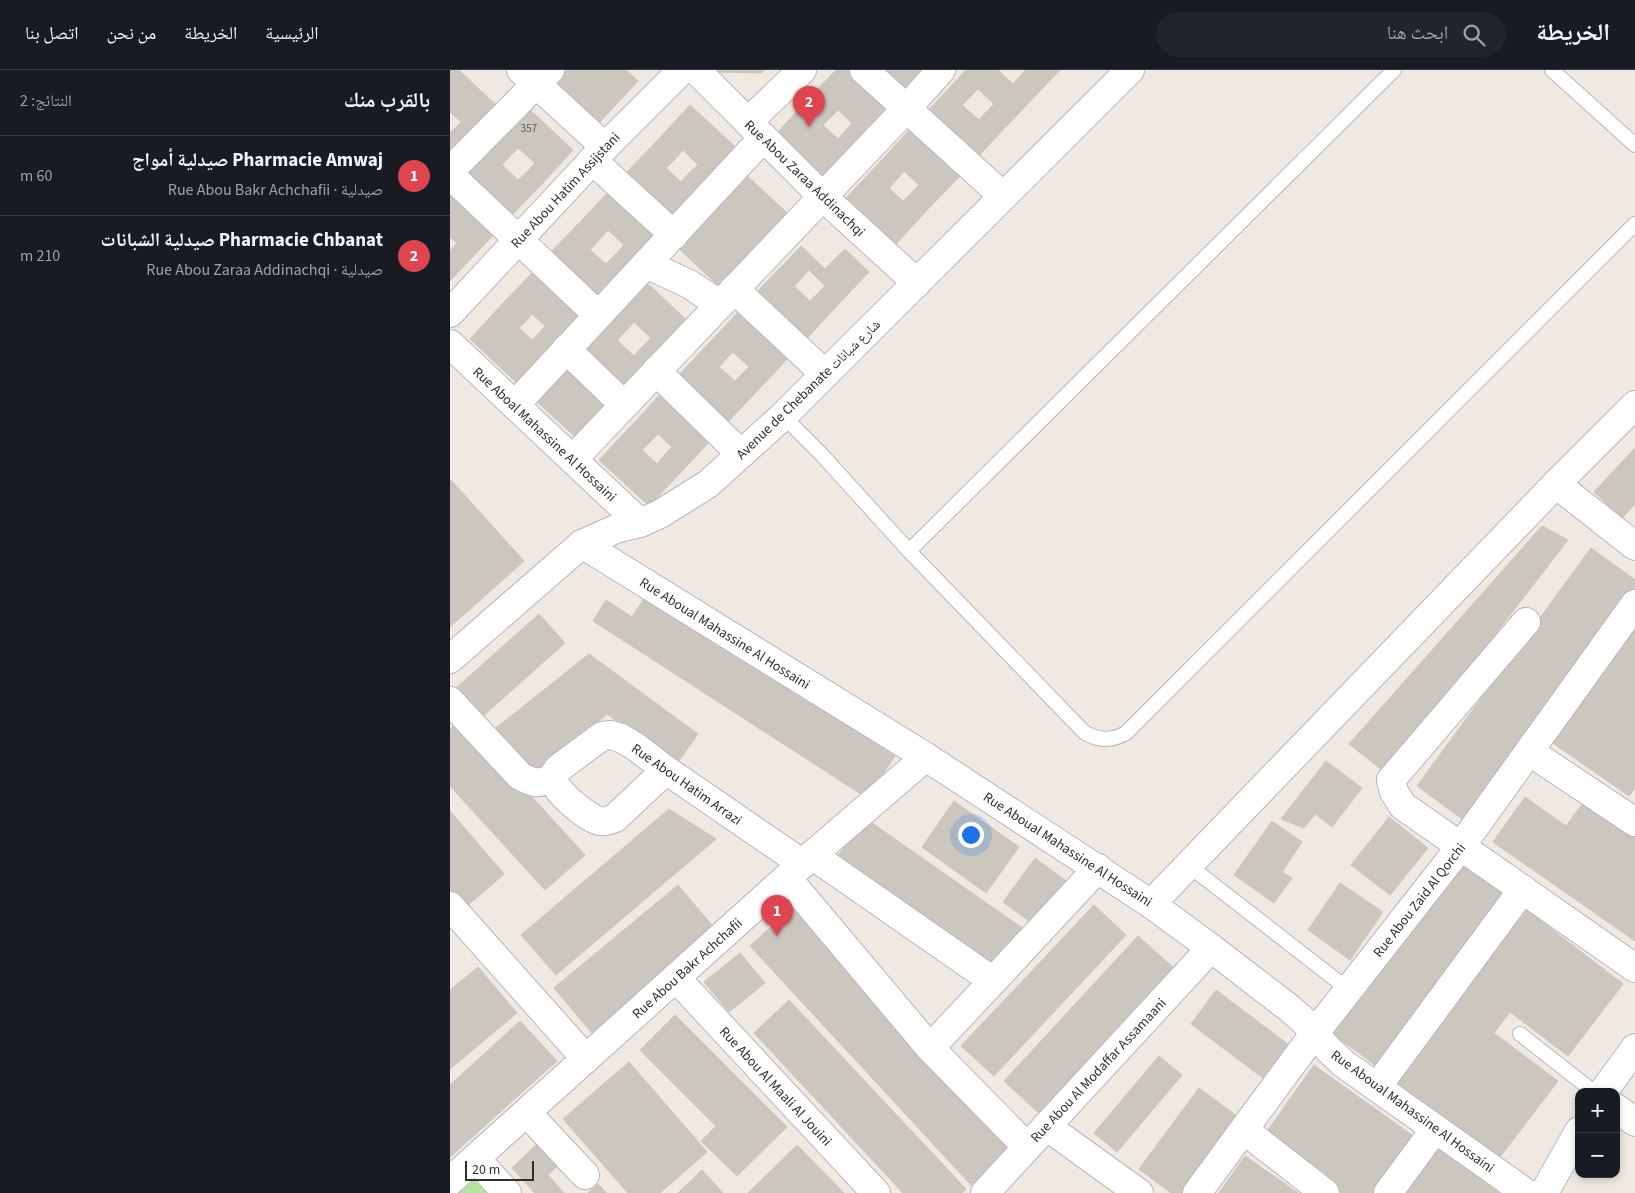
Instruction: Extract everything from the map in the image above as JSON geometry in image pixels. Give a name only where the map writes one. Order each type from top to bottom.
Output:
[{"type":"street","name":"Rue Abou Hatim Assijstani","points":[[450,313],[598,153],[682,70]]},
{"type":"street","name":"Rue Abou Zaraa Addinachqi","points":[[696,70],[822,196],[917,283]]},
{"type":"street","points":[[515,405],[674,234],[802,70]]},
{"type":"street","points":[[864,70],[1004,196]]},
{"type":"street","points":[[573,459],[941,70]]},
{"type":"street","name":"Avenue de Chebanate شارع شبانات","points":[[450,659],[582,544],[618,528],[640,523],[660,514],[701,489],[783,416],[1130,70]]},
{"type":"street","points":[[450,171],[536,74],[598,153],[674,234]]},
{"type":"street","points":[[450,175],[598,315]]},
{"type":"street","points":[[646,264],[689,284],[726,297],[826,374]]},
{"type":"street","name":"Rue Aboal Mahassine Al Hossaini","points":[[450,344],[640,523]]},
{"type":"street","points":[[566,349],[624,405]]},
{"type":"street","points":[[656,371],[741,454]]},
{"type":"street","points":[[1151,904],[1556,484],[1635,405]]},
{"type":"street","points":[[1556,484],[1635,546]]},
{"type":"street","name":"Rue Aboual Mahassine Al Hossaini","points":[[582,544],[926,757],[1151,904],[1289,1008],[1304,1021],[1314,1034],[1344,1064],[1526,1193]]},
{"type":"street","name":"Rue Abou Zaid Al Qorchi","points":[[1197,1193],[1314,1034],[1462,846],[1635,604]]},
{"type":"street","points":[[1526,622],[1391,780],[1394,792],[1403,806],[1635,968]]},
{"type":"street","points":[[450,701],[520,776],[532,782],[541,783],[554,778]]},
{"type":"street","name":"Rue Abou Hatim Arrazi","points":[[657,779],[615,818],[608,821],[600,821],[593,819],[559,790],[555,784],[554,773],[558,768],[602,736],[611,735],[621,738],[636,747],[657,779],[801,866]]},
{"type":"street","points":[[1530,752],[1631,811]]},
{"type":"street","name":"Rue Abou Bakr Achchafii","points":[[450,1181],[801,866],[926,757]]},
{"type":"street","points":[[801,866],[993,982]]},
{"type":"street","points":[[801,866],[930,1048],[1027,1147]]},
{"type":"street","points":[[930,1048],[1098,868]]},
{"type":"street","points":[[1377,1087],[1523,889]]},
{"type":"street","points":[[450,906],[586,1059]]},
{"type":"street","name":"Rue Abou Al Modaffar Assamaani","points":[[985,1193],[1211,948]]},
{"type":"street","name":"Rue Abou Al Maali Al Jouini","points":[[676,978],[876,1193]]},
{"type":"street","points":[[1605,1088],[1635,1048]]},
{"type":"street","points":[[1620,1111],[1635,1122]]},
{"type":"street","points":[[527,1113],[585,1175]]},
{"type":"street","points":[[1046,1126],[1139,1193]]},
{"type":"street","points":[[1388,1193],[1435,1129]]},
{"type":"street","points":[[1244,1130],[1325,1193]]},
{"type":"street","points":[[1544,1193],[1578,1133]]},
{"type":"street","points":[[476,1159],[507,1193]]},
{"type":"lane","points":[[909,551],[1394,70]]},
{"type":"lane","points":[[1552,70],[1635,145]]},
{"type":"lane","points":[[783,416],[909,551],[1084,732],[1093,738],[1119,738],[1635,224]]},
{"type":"lane","points":[[1188,865],[1349,990]]},
{"type":"lane","points":[[1520,1034],[1589,1088]]},
{"type":"green space","points":[[481,1171],[501,1193],[457,1193]]},
{"type":"building","points":[[450,70],[459,70],[500,109],[467,144],[453,130],[461,122],[450,112]]},
{"type":"building","points":[[567,70],[626,70],[638,81],[597,125],[553,85]]},
{"type":"building","points":[[718,70],[764,70],[761,73],[718,72]]},
{"type":"building","points":[[836,70],[853,70],[898,112],[864,147],[846,130],[852,123],[838,110],[831,117],[810,97]]},
{"type":"building","points":[[873,70],[936,70],[907,102]]},
{"type":"building","points":[[966,70],[998,70],[1013,84],[1020,76],[1038,93],[1004,129],[986,112],[994,104],[978,89],[970,97],[954,83]]},
{"type":"building","points":[[1026,70],[1060,70],[1038,93],[1020,76]]},
{"type":"building","points":[[954,83],[970,97],[962,105],[979,120],[986,112],[1004,129],[972,163],[922,117]]},
{"type":"building","points":[[810,97],[831,117],[823,125],[838,139],[846,130],[864,147],[830,183],[777,133]]},
{"type":"building","points":[[690,105],[742,153],[707,190],[689,173],[698,165],[683,150],[675,159],[656,142]]},
{"type":"building","points":[[526,106],[573,150],[541,185],[527,172],[535,163],[518,148],[510,156],[494,140]]},
{"type":"building","points":[[913,126],[963,173],[929,208],[912,192],[919,185],[904,171],[898,178],[880,162]]},
{"type":"building","points":[[453,130],[467,144],[450,163],[450,133]]},
{"type":"building","points":[[494,140],[510,156],[502,165],[518,180],[527,172],[541,185],[506,221],[459,177]]},
{"type":"building","points":[[656,142],[675,159],[666,168],[681,182],[689,173],[707,190],[672,227],[621,178]]},
{"type":"building","points":[[880,162],[898,178],[889,188],[903,201],[912,192],[929,208],[896,244],[846,198]]},
{"type":"building","points":[[744,173],[796,221],[727,294],[675,245]]},
{"type":"building","points":[[450,187],[475,210],[450,237]]},
{"type":"building","points":[[613,187],[664,235],[632,269],[616,254],[624,245],[608,230],[600,239],[581,221]]},
{"type":"building","points":[[475,210],[497,231],[450,281],[450,251],[457,243],[450,237]]},
{"type":"building","points":[[581,221],[600,239],[590,250],[606,264],[616,254],[632,269],[597,306],[545,258]]},
{"type":"building","points":[[801,246],[825,269],[845,249],[869,272],[833,310],[817,294],[825,286],[809,270],[801,279],[784,264]]},
{"type":"building","points":[[784,264],[801,279],[794,286],[810,301],[817,294],[833,310],[800,346],[750,299]]},
{"type":"building","points":[[537,268],[589,316],[557,350],[539,333],[545,326],[532,314],[526,321],[505,301]]},
{"type":"building","points":[[643,279],[695,328],[660,366],[641,348],[651,338],[634,322],[624,333],[608,317]]},
{"type":"building","points":[[505,301],[526,321],[519,328],[532,340],[539,333],[557,350],[521,387],[470,339]]},
{"type":"building","points":[[742,308],[792,354],[760,388],[743,373],[749,367],[733,352],[727,358],[710,342]]},
{"type":"building","points":[[608,317],[624,333],[617,340],[634,356],[641,348],[660,366],[626,401],[574,352]]},
{"type":"building","points":[[710,342],[727,358],[719,367],[735,381],[743,373],[760,388],[725,425],[675,379]]},
{"type":"building","points":[[566,361],[618,410],[584,445],[532,397]]},
{"type":"building","points":[[666,388],[716,435],[683,470],[665,454],[672,447],[658,434],[651,441],[633,424]]},
{"type":"building","points":[[633,424],[651,441],[642,450],[657,464],[665,454],[683,470],[649,506],[599,460]]},
{"type":"building","points":[[1635,448],[1635,504],[1622,518],[1594,492]]},
{"type":"building","points":[[450,479],[524,561],[450,627]]},
{"type":"building","points":[[1542,526],[1568,540],[1387,774],[1349,744]]},
{"type":"building","points":[[1591,548],[1635,580],[1635,589],[1465,821],[1417,786]]},
{"type":"building","points":[[647,594],[895,756],[867,798],[593,621],[606,600],[632,617]]},
{"type":"building","points":[[539,614],[565,643],[482,717],[456,688]]},
{"type":"building","points":[[1635,620],[1635,788],[1629,796],[1550,741]]},
{"type":"building","points":[[589,654],[698,734],[676,765],[607,714],[533,774],[496,728]]},
{"type":"building","points":[[461,719],[585,855],[545,890],[450,786],[450,729]]},
{"type":"building","points":[[1326,761],[1362,788],[1332,827],[1315,814],[1304,828],[1281,819]]},
{"type":"building","points":[[1525,797],[1566,826],[1586,799],[1635,833],[1635,941],[1493,842]]},
{"type":"building","points":[[954,801],[1019,847],[986,893],[922,847]]},
{"type":"building","points":[[669,809],[716,839],[556,975],[521,935]]},
{"type":"building","points":[[450,811],[504,874],[466,907],[450,889]]},
{"type":"building","points":[[1389,817],[1428,848],[1390,895],[1351,865]]},
{"type":"building","points":[[865,818],[1025,930],[995,972],[835,860]]},
{"type":"building","points":[[1272,821],[1302,842],[1282,872],[1292,878],[1274,903],[1234,875]]},
{"type":"building","points":[[1035,858],[1069,883],[1037,927],[1003,902]]},
{"type":"building","points":[[1461,862],[1503,892],[1375,1065],[1333,1034]]},
{"type":"building","points":[[1340,883],[1383,912],[1350,960],[1308,930]]},
{"type":"building","points":[[678,885],[716,930],[592,1033],[554,988]]},
{"type":"building","points":[[1094,905],[1126,935],[994,1076],[961,1046]]},
{"type":"building","points":[[793,907],[1014,1146],[971,1185],[750,946]]},
{"type":"building","points":[[1527,910],[1623,984],[1568,1056],[1510,1012],[1494,1033],[1558,1081],[1497,1161],[1394,1082]]},
{"type":"building","points":[[1138,936],[1176,970],[1042,1116],[1004,1081]]},
{"type":"building","points":[[740,953],[765,983],[729,1012],[704,982]]},
{"type":"building","points":[[478,967],[517,1013],[450,1069],[450,990]]},
{"type":"building","points":[[1216,990],[1289,1045],[1263,1078],[1191,1024]]},
{"type":"building","points":[[789,1000],[966,1189],[962,1193],[903,1193],[754,1033]]},
{"type":"building","points":[[675,1015],[787,1127],[737,1176],[701,1141],[716,1126],[640,1050]]},
{"type":"building","points":[[520,1021],[557,1061],[450,1157],[450,1085]]},
{"type":"building","points":[[1159,1056],[1182,1075],[1117,1152],[1094,1133]]},
{"type":"building","points":[[629,1062],[707,1152],[660,1193],[628,1193],[563,1119]]},
{"type":"building","points":[[1314,1065],[1416,1138],[1377,1193],[1342,1193],[1263,1137]]},
{"type":"building","points":[[1199,1088],[1241,1119],[1185,1193],[1171,1193],[1139,1169]]},
{"type":"building","points":[[537,1144],[557,1166],[548,1175],[564,1193],[535,1193],[512,1168]]},
{"type":"building","points":[[797,1145],[844,1193],[748,1193]]},
{"type":"building","points":[[1440,1147],[1499,1193],[1404,1193]]},
{"type":"building","points":[[1245,1156],[1298,1193],[1219,1193]]},
{"type":"building","points":[[702,1170],[723,1193],[678,1193]]},
{"type":"building","points":[[598,1184],[607,1193],[588,1193]]},
{"type":"place","name":"Pharmacie Chbanat صيدلية الشبانات","points":[[809,127]]},
{"type":"place","name":"Pharmacie Amwaj صيدلية أمواج","points":[[777,936]]}]
